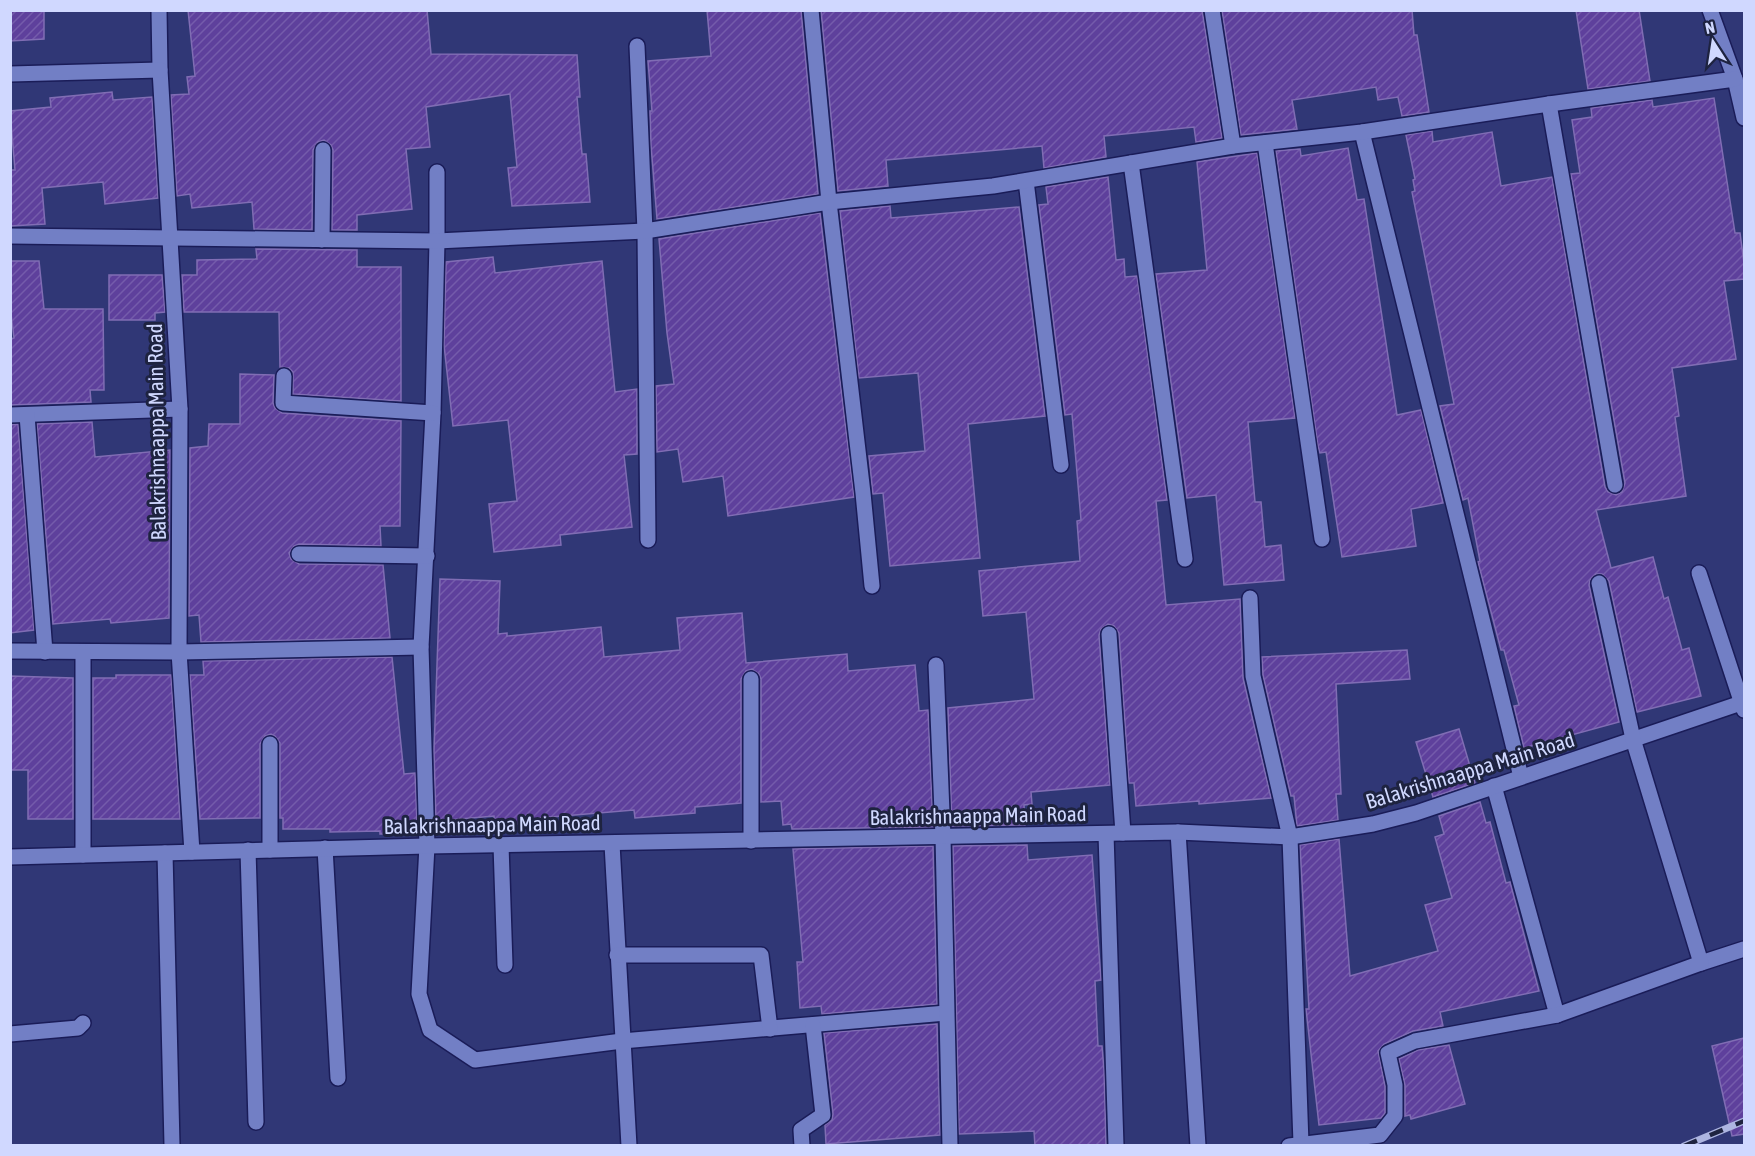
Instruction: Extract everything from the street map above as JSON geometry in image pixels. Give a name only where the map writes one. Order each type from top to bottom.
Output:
[{"type":"street","name":"Balakrishnaappa Main Road","points":[[159,10],[160,70],[180,410],[179,652],[192,852]]},
{"type":"street","points":[[811,10],[829,202],[872,586]]},
{"type":"street","points":[[1212,10],[1233,146]]},
{"type":"street","points":[[1710,10],[1735,79],[1744,118]]},
{"type":"street","points":[[637,46],[645,231],[648,540]]},
{"type":"street","points":[[10,74],[160,70]]},
{"type":"street","points":[[10,236],[437,241],[645,231],[829,202],[993,186],[1233,146],[1362,132],[1735,79]]},
{"type":"street","points":[[1549,104],[1615,485]]},
{"type":"street","points":[[1362,132],[1521,777]]},
{"type":"street","points":[[1265,144],[1322,539]]},
{"type":"street","points":[[322,150],[322,240]]},
{"type":"street","points":[[1131,163],[1185,558]]},
{"type":"street","points":[[436,172],[437,241],[433,413],[421,646],[427,846],[419,994],[430,1030],[475,1060],[622,1041],[946,1013]]},
{"type":"street","points":[[1026,181],[1061,465]]},
{"type":"street","points":[[284,376],[283,403],[433,413]]},
{"type":"street","points":[[10,415],[180,410]]},
{"type":"street","points":[[27,415],[45,652]]},
{"type":"street","points":[[298,554],[427,556]]},
{"type":"street","points":[[1699,573],[1744,705]]},
{"type":"street","points":[[1599,583],[1633,739],[1701,963]]},
{"type":"street","points":[[1250,598],[1253,676],[1290,837],[1295,1144],[1380,1135],[1395,1116],[1395,1085],[1388,1053],[1415,1041],[1557,1015],[1744,948]]},
{"type":"street","points":[[1108,633],[1123,833]]},
{"type":"street","points":[[10,651],[179,652],[421,646]]},
{"type":"street","points":[[83,652],[83,855]]},
{"type":"street","points":[[936,665],[943,837],[950,1146]]},
{"type":"street","points":[[751,679],[751,841]]},
{"type":"street","name":"Balakrishnaappa Main Road","points":[[10,857],[325,848],[1178,832],[1290,837],[1374,824],[1416,813],[1633,739],[1744,705]]},
{"type":"street","points":[[270,744],[270,850]]},
{"type":"street","points":[[1494,786],[1557,1015]]},
{"type":"street","points":[[1178,832],[1198,1146]]},
{"type":"street","points":[[1106,834],[1116,1146]]},
{"type":"street","points":[[612,844],[629,1146]]},
{"type":"street","points":[[501,845],[505,965]]},
{"type":"street","points":[[325,848],[338,1078]]},
{"type":"street","points":[[248,850],[256,1122]]},
{"type":"street","points":[[165,853],[172,1145]]},
{"type":"street","points":[[617,954],[761,956],[770,1029]]},
{"type":"street","points":[[10,1034],[78,1028],[83,1023]]},
{"type":"street","points":[[802,1146],[801,1130],[823,1115],[813,1025]]},
{"type":"building","points":[[10,10],[44,10],[44,39],[10,41]]},
{"type":"building","points":[[188,10],[427,10],[431,54],[577,55],[580,97],[577,97],[582,154],[586,154],[590,202],[512,206],[508,168],[517,167],[510,94],[426,107],[430,147],[406,149],[412,209],[357,215],[357,230],[332,230],[333,150],[331,145],[324,140],[318,142],[313,150],[312,230],[254,229],[252,202],[192,208],[190,194],[177,196],[171,95],[189,94],[187,77],[195,76]]},
{"type":"building","points":[[707,10],[801,10],[818,194],[657,219],[648,61],[711,56]]},
{"type":"building","points":[[821,10],[1202,10],[1222,138],[1196,142],[1194,127],[1104,136],[1106,157],[1044,168],[1042,146],[886,160],[888,186],[838,191]]},
{"type":"building","points":[[1222,10],[1412,10],[1414,35],[1417,35],[1429,112],[1402,116],[1398,97],[1378,100],[1376,87],[1292,100],[1297,129],[1241,135]]},
{"type":"building","points":[[1576,10],[1639,10],[1650,81],[1588,89]]},
{"type":"building","points":[[112,92],[113,100],[152,97],[158,198],[105,204],[103,182],[42,188],[45,224],[10,226],[10,170],[15,170],[10,111],[51,107],[50,98]]},
{"type":"building","points":[[1714,98],[1735,233],[1740,233],[1744,263],[1744,279],[1724,281],[1736,359],[1672,368],[1679,416],[1675,417],[1686,496],[1596,510],[1611,568],[1653,557],[1664,599],[1668,597],[1682,650],[1689,648],[1701,696],[1637,712],[1609,581],[1602,574],[1596,574],[1590,580],[1589,585],[1619,722],[1524,748],[1514,706],[1519,705],[1504,650],[1501,650],[1478,562],[1480,561],[1468,498],[1463,500],[1440,406],[1454,404],[1412,192],[1415,191],[1413,180],[1415,179],[1406,135],[1432,131],[1433,142],[1492,132],[1501,186],[1552,177],[1605,487],[1608,492],[1616,495],[1622,492],[1625,483],[1571,174],[1580,173],[1572,120],[1592,117],[1591,108],[1652,100],[1653,107]]},
{"type":"building","points":[[1348,148],[1357,200],[1364,199],[1397,415],[1421,410],[1443,503],[1411,509],[1416,546],[1342,557],[1326,452],[1320,453],[1318,446],[1276,151],[1300,149],[1301,156]]},
{"type":"building","points":[[1257,153],[1295,418],[1248,422],[1255,502],[1261,502],[1265,547],[1281,545],[1284,580],[1224,585],[1216,495],[1187,498],[1156,274],[1207,270],[1197,162]]},
{"type":"building","points":[[1108,177],[1116,260],[1124,259],[1125,277],[1137,276],[1167,500],[1156,501],[1166,605],[1240,599],[1243,678],[1271,798],[1136,806],[1134,783],[1129,783],[1119,633],[1114,626],[1108,624],[1101,629],[1099,635],[1110,785],[1031,792],[1032,804],[1024,805],[1025,825],[952,826],[948,708],[1034,699],[1026,612],[983,616],[979,571],[1080,561],[1077,521],[1081,520],[1072,414],[1065,415],[1039,205],[1048,204],[1046,187]]},
{"type":"building","points":[[890,206],[891,218],[1019,207],[1045,416],[968,424],[980,558],[890,566],[883,493],[873,494],[869,456],[925,451],[918,373],[859,378],[840,211]]},
{"type":"building","points":[[820,213],[854,497],[728,516],[723,476],[683,482],[678,449],[657,452],[656,386],[674,384],[659,239]]},
{"type":"building","points":[[256,249],[357,250],[357,267],[401,267],[401,401],[293,394],[293,372],[289,368],[280,367],[279,312],[184,312],[182,275],[197,275],[197,260],[257,259]]},
{"type":"building","points":[[493,257],[495,273],[602,261],[615,392],[637,389],[637,454],[624,455],[632,527],[560,535],[561,545],[494,552],[489,504],[517,501],[508,420],[453,426],[444,345],[446,262]]},
{"type":"building","points":[[10,261],[39,261],[44,309],[103,309],[104,390],[90,390],[91,402],[10,405],[10,339],[14,338],[10,306]]},
{"type":"building","points":[[109,275],[162,275],[165,312],[155,313],[155,320],[109,320]]},
{"type":"building","points":[[240,374],[274,375],[273,403],[275,408],[282,413],[401,421],[400,526],[380,526],[381,546],[299,544],[294,546],[289,553],[291,559],[299,564],[383,565],[390,638],[201,642],[199,615],[189,616],[190,448],[208,446],[209,424],[240,424]]},
{"type":"building","points":[[92,422],[95,457],[170,450],[169,618],[111,623],[110,619],[53,624],[37,424]]},
{"type":"building","points":[[18,424],[34,630],[10,633],[10,425]]},
{"type":"building","points":[[440,579],[500,581],[498,634],[507,633],[507,636],[601,627],[604,657],[680,650],[677,618],[742,613],[746,663],[847,654],[848,671],[915,665],[919,711],[928,710],[933,827],[792,829],[791,824],[783,825],[781,801],[761,802],[761,679],[759,674],[752,669],[746,671],[741,679],[741,803],[695,807],[695,813],[635,818],[634,810],[539,818],[539,822],[495,826],[494,816],[436,821],[434,751]]},
{"type":"building","points":[[1407,650],[1410,679],[1336,684],[1341,794],[1336,794],[1338,820],[1297,826],[1294,796],[1291,796],[1263,675],[1262,657]]},
{"type":"building","points":[[392,657],[404,774],[415,773],[417,823],[413,823],[413,834],[380,834],[380,831],[330,832],[330,829],[283,829],[283,818],[280,818],[280,743],[271,734],[265,736],[260,744],[260,818],[200,819],[190,675],[204,675],[203,661]]},
{"type":"building","points":[[116,675],[171,675],[180,819],[93,819],[93,678],[116,678]]},
{"type":"building","points":[[10,676],[73,678],[73,819],[28,819],[28,770],[10,770]]},
{"type":"building","points":[[1459,729],[1475,783],[1433,797],[1416,742]]},
{"type":"building","points":[[1480,802],[1486,823],[1490,822],[1506,883],[1510,882],[1539,991],[1440,1012],[1443,1026],[1413,1031],[1384,1044],[1378,1051],[1385,1086],[1385,1113],[1381,1118],[1319,1125],[1306,1009],[1309,1009],[1300,845],[1339,839],[1350,976],[1438,951],[1425,905],[1452,898],[1435,837],[1444,834],[1439,816]]},
{"type":"building","points":[[1027,845],[1028,860],[1092,855],[1101,980],[1095,981],[1098,1046],[1102,1046],[1104,1070],[1106,1146],[1035,1146],[1034,1131],[959,1134],[953,846]]},
{"type":"building","points":[[933,846],[937,1004],[822,1014],[821,1006],[800,1008],[797,962],[803,962],[793,849]]},
{"type":"building","points":[[937,1024],[940,1135],[826,1144],[825,1125],[832,1120],[833,1114],[824,1033]]},
{"type":"building","points":[[1744,1038],[1744,1134],[1732,1136],[1712,1046]]},
{"type":"building","points":[[1449,1045],[1465,1104],[1411,1119],[1410,1115],[1405,1116],[1405,1085],[1399,1059],[1418,1050]]},
{"type":"railway","points":[[1684,1146],[1744,1121]]}]
